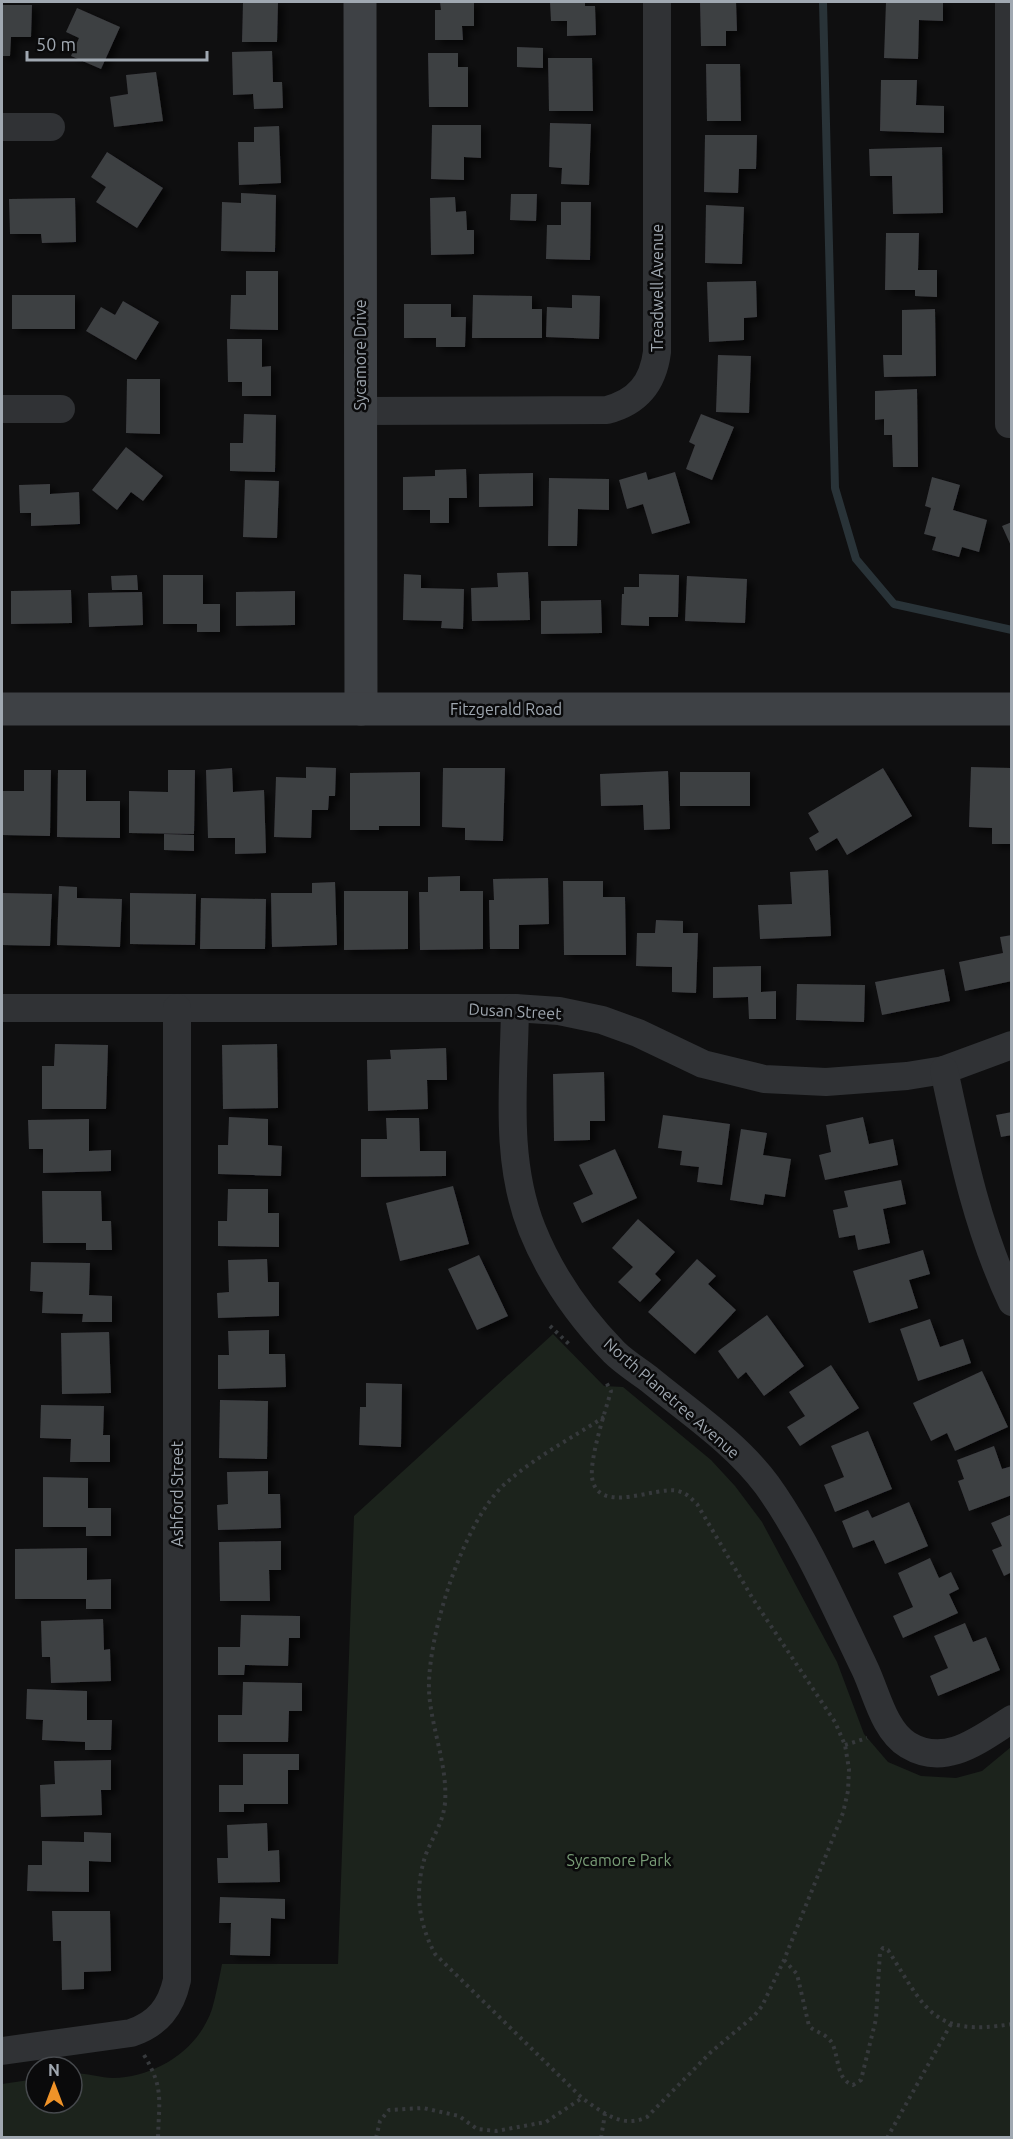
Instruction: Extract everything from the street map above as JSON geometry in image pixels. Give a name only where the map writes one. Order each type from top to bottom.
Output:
[{"type":"main road","name":"Sycamore Drive","points":[[360,2],[361,709]]},
{"type":"main road","name":"Fitzgerald Road","points":[[2,709],[1011,709]]},
{"type":"street","name":"Treadwell Avenue","points":[[360,411],[607,410],[637,397],[647,385],[655,369],[657,352],[657,2]]},
{"type":"street","points":[[1009,2],[1010,424]]},
{"type":"street","points":[[2,127],[51,126]]},
{"type":"street","points":[[2,409],[61,409]]},
{"type":"street","name":"Dusan Street","points":[[2,1008],[515,1008],[559,1011],[602,1020],[638,1033],[703,1064],[764,1079],[826,1082],[944,1070],[1011,1045]]},
{"type":"street","name":"Ashford Street","points":[[2,2052],[132,2033],[148,2028],[164,2014],[173,1997],[177,1980],[177,1008]]},
{"type":"street","name":"North Planetree Avenue","points":[[515,1008],[512,1153],[519,1190],[532,1229],[566,1294],[615,1353],[721,1436],[765,1483],[794,1526],[866,1670],[892,1730],[907,1745],[926,1753],[945,1754],[965,1748],[1011,1719]]},
{"type":"street","points":[[944,1070],[970,1191],[998,1274],[1011,1302]]},
{"type":"path","points":[[550,1326],[575,1351]]},
{"type":"path","points":[[600,1376],[611,1391],[592,1478],[598,1488],[604,1495],[618,1498],[678,1490],[688,1495],[697,1504],[753,1599],[835,1722],[845,1745],[849,1769],[843,1813],[784,1960],[762,2006],[754,2016],[711,2052],[648,2117],[636,2122],[626,2122],[605,2114],[582,2098],[435,1954],[426,1937],[419,1912],[419,1886],[426,1854],[441,1824],[445,1802],[429,1692],[430,1664],[446,1596],[461,1554],[476,1524],[504,1484],[604,1417]]},
{"type":"path","points":[[784,1960],[797,1974],[809,2026],[827,2037],[832,2044],[839,2068],[848,2083],[853,2085],[861,2080],[876,2019],[881,1950],[888,1950],[923,2004],[951,2024],[972,2029],[1011,2024]]},
{"type":"path","points":[[887,2138],[951,2024]]},
{"type":"path","points":[[132,2033],[156,2075],[159,2087],[158,2138]]},
{"type":"path","points":[[376,2138],[380,2121],[389,2110],[423,2108],[459,2116],[477,2129],[496,2131],[546,2122],[582,2098]]},
{"type":"path","points":[[601,2138],[605,2114]]},
{"type":"green space","name":"Sycamore Park","points":[[553,1334],[604,1386],[623,1387],[711,1460],[735,1486],[762,1522],[837,1662],[864,1734],[888,1762],[921,1776],[956,1778],[982,1771],[1011,1747],[1011,2137],[2,2137],[2,2084],[24,2081],[24,2115],[84,2115],[84,2074],[113,2078],[144,2073],[173,2059],[186,2049],[197,2037],[212,2009],[222,1964],[338,1964],[354,1516]]},
{"type":"building","points":[[243,2],[278,2],[277,42],[242,42]]},
{"type":"building","points":[[440,2],[474,2],[474,26],[462,26],[463,40],[435,40],[435,10],[441,10]]},
{"type":"building","points":[[550,2],[585,2],[585,6],[595,6],[596,35],[567,36],[567,21],[551,21]]},
{"type":"building","points":[[700,2],[736,2],[737,31],[726,31],[726,46],[701,46]]},
{"type":"building","points":[[886,2],[943,2],[943,21],[919,20],[918,59],[884,58]]},
{"type":"building","points":[[2,5],[32,5],[31,37],[11,37],[10,56],[2,56]]},
{"type":"building","points":[[77,8],[120,27],[101,69],[71,56],[79,38],[66,32]]},
{"type":"building","points":[[517,47],[543,48],[543,68],[517,67]]},
{"type":"building","points":[[272,51],[273,82],[282,82],[283,108],[254,109],[253,94],[233,95],[232,52]]},
{"type":"building","points":[[428,53],[458,53],[458,67],[468,67],[468,107],[429,107]]},
{"type":"building","points":[[548,58],[592,58],[593,111],[549,111]]},
{"type":"building","points":[[706,64],[740,64],[741,121],[707,121]]},
{"type":"building","points":[[156,72],[163,121],[114,127],[110,97],[128,94],[126,75]]},
{"type":"building","points":[[881,80],[917,80],[916,105],[944,106],[944,133],[880,131]]},
{"type":"building","points":[[550,123],[591,124],[589,185],[561,184],[562,168],[549,167]]},
{"type":"building","points":[[432,125],[481,125],[481,158],[464,157],[464,180],[431,179]]},
{"type":"building","points":[[279,126],[281,183],[239,185],[238,142],[254,142],[254,127]]},
{"type":"building","points":[[705,135],[757,135],[756,169],[739,169],[738,193],[704,192]]},
{"type":"building","points":[[942,147],[943,213],[893,214],[892,176],[870,176],[869,149]]},
{"type":"building","points":[[107,152],[163,188],[137,228],[96,202],[106,187],[91,177]]},
{"type":"building","points":[[241,193],[276,195],[275,252],[221,251],[222,202],[241,203]]},
{"type":"building","points":[[511,194],[537,194],[536,221],[510,220]]},
{"type":"building","points":[[455,197],[456,212],[466,211],[467,230],[474,230],[474,254],[431,255],[430,198]]},
{"type":"building","points":[[75,198],[76,242],[42,243],[41,234],[10,234],[9,199]]},
{"type":"building","points":[[561,202],[591,202],[590,260],[546,259],[547,225],[561,225]]},
{"type":"building","points":[[706,205],[744,207],[742,264],[705,263]]},
{"type":"building","points":[[886,233],[919,233],[918,270],[937,270],[937,297],[915,296],[915,290],[885,290]]},
{"type":"building","points":[[246,271],[278,271],[278,330],[230,329],[231,295],[246,295]]},
{"type":"building","points":[[756,281],[757,317],[744,318],[744,340],[709,342],[707,282]]},
{"type":"building","points":[[12,295],[75,295],[75,329],[12,329]]},
{"type":"building","points":[[473,295],[532,296],[532,309],[542,309],[542,338],[472,338]]},
{"type":"building","points":[[572,295],[600,296],[599,339],[546,337],[547,307],[572,308]]},
{"type":"building","points":[[123,301],[159,322],[136,360],[86,331],[101,307],[115,315]]},
{"type":"building","points":[[404,304],[451,304],[451,317],[466,317],[465,347],[436,347],[436,338],[404,338]]},
{"type":"building","points":[[935,309],[936,376],[884,377],[883,355],[902,355],[902,310]]},
{"type":"building","points":[[227,339],[262,339],[262,367],[271,366],[271,396],[242,396],[242,382],[228,382]]},
{"type":"building","points":[[718,355],[751,356],[749,413],[716,412]]},
{"type":"building","points":[[127,379],[160,379],[160,434],[126,433]]},
{"type":"building","points":[[917,389],[918,467],[893,467],[892,435],[884,435],[884,419],[875,420],[875,391]]},
{"type":"building","points":[[244,414],[276,415],[275,472],[230,471],[230,443],[243,443]]},
{"type":"building","points":[[701,414],[734,427],[712,480],[686,469],[695,445],[689,442]]},
{"type":"building","points":[[126,447],[163,476],[143,501],[131,492],[117,510],[92,490]]},
{"type":"building","points":[[466,469],[467,498],[449,498],[449,523],[430,523],[430,510],[403,510],[403,477],[435,476],[435,470]]},
{"type":"building","points":[[646,472],[648,480],[675,472],[690,523],[652,534],[643,504],[627,509],[619,480]]},
{"type":"building","points":[[533,473],[533,506],[479,507],[479,474]]},
{"type":"building","points":[[932,477],[960,485],[953,510],[987,520],[979,552],[962,547],[959,557],[932,550],[936,537],[924,534],[931,508],[925,506]]},
{"type":"building","points":[[549,478],[609,479],[609,510],[578,509],[577,546],[548,546]]},
{"type":"building","points":[[245,480],[279,481],[277,538],[243,537]]},
{"type":"building","points":[[50,484],[50,494],[79,492],[80,524],[31,526],[31,513],[20,513],[19,485]]},
{"type":"building","points":[[1012,522],[1012,548],[1002,526]]},
{"type":"building","points":[[528,572],[530,620],[472,621],[471,588],[498,587],[497,573]]},
{"type":"building","points":[[404,574],[421,575],[421,588],[464,589],[463,629],[441,628],[442,621],[403,620]]},
{"type":"building","points":[[639,574],[679,575],[678,617],[649,617],[649,626],[621,625],[624,587],[639,587]]},
{"type":"building","points":[[137,575],[138,590],[112,590],[111,576]]},
{"type":"building","points":[[163,575],[203,575],[203,604],[220,604],[220,632],[197,632],[197,624],[163,624]]},
{"type":"building","points":[[687,576],[747,579],[745,623],[685,621]]},
{"type":"building","points":[[71,590],[72,623],[11,624],[11,591]]},
{"type":"building","points":[[295,591],[295,625],[236,626],[236,592]]},
{"type":"building","points":[[142,592],[143,625],[89,627],[88,593]]},
{"type":"building","points":[[601,600],[602,633],[541,634],[541,601]]},
{"type":"building","points":[[306,767],[336,768],[335,796],[329,796],[328,810],[312,810],[311,838],[274,837],[276,777],[306,778]]},
{"type":"building","points":[[971,767],[1012,768],[1012,844],[992,844],[992,828],[969,827]]},
{"type":"building","points":[[232,768],[233,792],[264,790],[266,853],[235,854],[235,838],[208,838],[206,770]]},
{"type":"building","points":[[443,768],[505,768],[503,841],[465,840],[465,828],[442,827]]},
{"type":"building","points":[[883,768],[912,816],[847,855],[837,838],[816,851],[809,838],[819,832],[808,813]]},
{"type":"building","points":[[24,770],[51,770],[50,836],[2,835],[2,791],[24,791]]},
{"type":"building","points":[[58,770],[86,770],[86,801],[120,801],[120,838],[57,837]]},
{"type":"building","points":[[168,770],[195,770],[194,834],[129,833],[129,791],[168,792]]},
{"type":"building","points":[[668,771],[670,829],[644,830],[643,805],[601,806],[600,774]]},
{"type":"building","points":[[420,772],[420,826],[379,826],[379,830],[350,830],[350,773]]},
{"type":"building","points":[[680,772],[750,772],[750,806],[680,806]]},
{"type":"building","points":[[164,834],[194,835],[194,851],[164,850]]},
{"type":"building","points":[[828,870],[831,936],[760,939],[758,905],[792,904],[790,872]]},
{"type":"building","points":[[460,876],[460,891],[483,891],[483,949],[420,950],[419,892],[428,892],[428,877]]},
{"type":"building","points":[[548,878],[549,924],[519,925],[519,949],[490,949],[489,900],[494,900],[493,879]]},
{"type":"building","points":[[563,881],[603,881],[603,897],[625,897],[626,955],[564,955]]},
{"type":"building","points":[[335,882],[337,945],[272,947],[271,893],[312,893],[312,883]]},
{"type":"building","points":[[59,886],[77,887],[77,898],[122,899],[120,947],[57,945]]},
{"type":"building","points":[[344,891],[408,891],[408,949],[344,950]]},
{"type":"building","points":[[2,893],[52,894],[50,946],[2,945]]},
{"type":"building","points":[[130,893],[196,894],[195,945],[130,944]]},
{"type":"building","points":[[201,898],[266,899],[265,949],[200,949]]},
{"type":"building","points":[[656,920],[683,921],[683,933],[698,933],[696,993],[672,992],[672,967],[636,966],[637,933],[655,933]]},
{"type":"building","points":[[1012,935],[1012,981],[965,991],[959,962],[1003,953],[1000,937]]},
{"type":"building","points":[[761,966],[761,992],[776,991],[776,1019],[749,1019],[748,997],[713,998],[713,967]]},
{"type":"building","points":[[944,969],[950,1001],[882,1015],[875,982]]},
{"type":"building","points":[[797,984],[865,985],[864,1022],[796,1020]]},
{"type":"building","points":[[55,1044],[108,1045],[106,1109],[42,1109],[42,1066],[54,1066]]},
{"type":"building","points":[[277,1044],[278,1108],[223,1109],[222,1045]]},
{"type":"building","points":[[446,1048],[447,1080],[427,1080],[428,1109],[368,1111],[367,1060],[391,1059],[390,1050]]},
{"type":"building","points":[[604,1072],[605,1121],[590,1121],[590,1140],[554,1141],[553,1074]]},
{"type":"building","points":[[1012,1112],[1012,1135],[1001,1137],[996,1115]]},
{"type":"building","points":[[663,1115],[730,1124],[722,1185],[697,1182],[699,1167],[680,1165],[682,1151],[658,1148]]},
{"type":"building","points":[[229,1117],[268,1119],[268,1145],[282,1146],[281,1176],[218,1174],[218,1145],[228,1145]]},
{"type":"building","points":[[863,1117],[869,1144],[893,1139],[898,1165],[825,1180],[819,1155],[831,1152],[826,1125]]},
{"type":"building","points":[[386,1118],[419,1118],[420,1151],[446,1151],[446,1176],[361,1177],[361,1139],[387,1139]]},
{"type":"building","points":[[89,1119],[89,1151],[111,1150],[111,1171],[43,1173],[43,1149],[29,1149],[28,1120]]},
{"type":"building","points":[[741,1129],[767,1133],[763,1155],[791,1159],[785,1197],[765,1194],[763,1205],[730,1200]]},
{"type":"building","points":[[615,1149],[637,1198],[582,1223],[573,1203],[593,1194],[579,1165]]},
{"type":"building","points":[[901,1180],[906,1204],[883,1209],[890,1243],[858,1250],[855,1235],[839,1238],[833,1210],[848,1207],[844,1191]]},
{"type":"building","points":[[453,1186],[469,1244],[400,1261],[386,1203]]},
{"type":"building","points":[[228,1189],[268,1189],[268,1213],[279,1213],[279,1247],[218,1246],[218,1221],[227,1221]]},
{"type":"building","points":[[42,1191],[101,1191],[102,1221],[111,1221],[112,1250],[86,1250],[86,1243],[43,1243]]},
{"type":"building","points":[[638,1219],[675,1252],[655,1274],[661,1280],[640,1302],[618,1282],[633,1267],[612,1248]]},
{"type":"building","points":[[923,1250],[930,1274],[909,1280],[918,1308],[869,1323],[853,1271]]},
{"type":"building","points":[[479,1255],[508,1316],[477,1330],[448,1269]]},
{"type":"building","points":[[267,1259],[268,1282],[279,1282],[279,1316],[218,1318],[217,1293],[229,1292],[228,1260]]},
{"type":"building","points":[[697,1259],[716,1276],[708,1284],[736,1310],[695,1354],[648,1312]]},
{"type":"building","points":[[31,1262],[90,1263],[89,1295],[112,1296],[112,1322],[82,1322],[83,1314],[42,1313],[43,1292],[30,1291]]},
{"type":"building","points":[[767,1315],[804,1366],[764,1396],[746,1372],[738,1379],[718,1351]]},
{"type":"building","points":[[930,1319],[940,1347],[963,1339],[971,1363],[918,1381],[900,1329]]},
{"type":"building","points":[[269,1330],[269,1354],[285,1354],[286,1387],[218,1389],[218,1355],[229,1355],[228,1331]]},
{"type":"building","points":[[109,1332],[111,1393],[62,1394],[61,1333]]},
{"type":"building","points":[[831,1365],[859,1408],[800,1446],[787,1427],[805,1416],[789,1392]]},
{"type":"building","points":[[982,1371],[1008,1427],[955,1451],[947,1433],[931,1441],[913,1403]]},
{"type":"building","points":[[366,1383],[402,1384],[401,1447],[359,1445],[360,1407],[366,1407]]},
{"type":"building","points":[[220,1400],[268,1401],[267,1459],[219,1458]]},
{"type":"building","points":[[41,1405],[104,1406],[103,1435],[110,1435],[110,1462],[70,1462],[71,1439],[40,1438]]},
{"type":"building","points":[[868,1431],[892,1489],[835,1512],[824,1485],[844,1477],[831,1446]]},
{"type":"building","points":[[994,1446],[1002,1469],[1012,1466],[1012,1495],[969,1511],[958,1481],[964,1479],[957,1460]]},
{"type":"building","points":[[268,1471],[268,1494],[280,1494],[281,1528],[218,1530],[217,1505],[228,1504],[227,1472]]},
{"type":"building","points":[[43,1477],[88,1478],[88,1508],[111,1508],[111,1536],[86,1536],[86,1527],[43,1527]]},
{"type":"building","points":[[909,1502],[928,1546],[885,1564],[874,1540],[853,1548],[842,1521],[868,1510],[872,1518]]},
{"type":"building","points":[[1012,1514],[1012,1572],[1004,1576],[992,1550],[1002,1546],[991,1523]]},
{"type":"building","points":[[281,1541],[281,1570],[269,1570],[270,1601],[220,1601],[219,1542]]},
{"type":"building","points":[[87,1548],[87,1580],[111,1579],[111,1609],[86,1609],[86,1599],[15,1599],[15,1549]]},
{"type":"building","points":[[930,1558],[939,1578],[951,1572],[959,1589],[949,1594],[958,1613],[903,1638],[893,1616],[913,1607],[898,1573]]},
{"type":"building","points":[[241,1615],[300,1616],[300,1638],[289,1638],[288,1666],[245,1665],[244,1675],[218,1675],[218,1647],[240,1647]]},
{"type":"building","points":[[103,1619],[104,1650],[110,1649],[111,1681],[51,1683],[50,1657],[42,1657],[41,1621]]},
{"type":"building","points":[[965,1623],[973,1642],[986,1637],[1000,1670],[938,1696],[930,1676],[948,1668],[934,1636]]},
{"type":"building","points":[[243,1682],[302,1683],[302,1711],[289,1711],[288,1742],[218,1742],[218,1715],[242,1715]]},
{"type":"building","points":[[27,1689],[87,1691],[87,1720],[112,1720],[111,1750],[85,1750],[85,1742],[42,1740],[43,1720],[26,1719]]},
{"type":"building","points":[[243,1754],[299,1754],[299,1770],[288,1770],[288,1804],[244,1804],[244,1812],[219,1812],[219,1785],[243,1785]]},
{"type":"building","points":[[111,1760],[111,1790],[101,1790],[102,1815],[41,1817],[40,1785],[55,1784],[54,1761]]},
{"type":"building","points":[[267,1823],[268,1851],[279,1850],[280,1882],[218,1883],[217,1858],[228,1858],[227,1825]]},
{"type":"building","points":[[84,1832],[111,1833],[111,1862],[89,1861],[89,1892],[27,1891],[28,1865],[42,1865],[42,1841],[84,1842]]},
{"type":"building","points":[[220,1897],[285,1899],[285,1919],[271,1918],[270,1956],[230,1955],[231,1923],[219,1923]]},
{"type":"building","points":[[52,1911],[110,1911],[111,1971],[84,1972],[84,1989],[62,1990],[61,1941],[53,1941]]},
{"type":"waterway","points":[[823,2],[835,488],[856,559],[894,604],[1012,630]]}]
